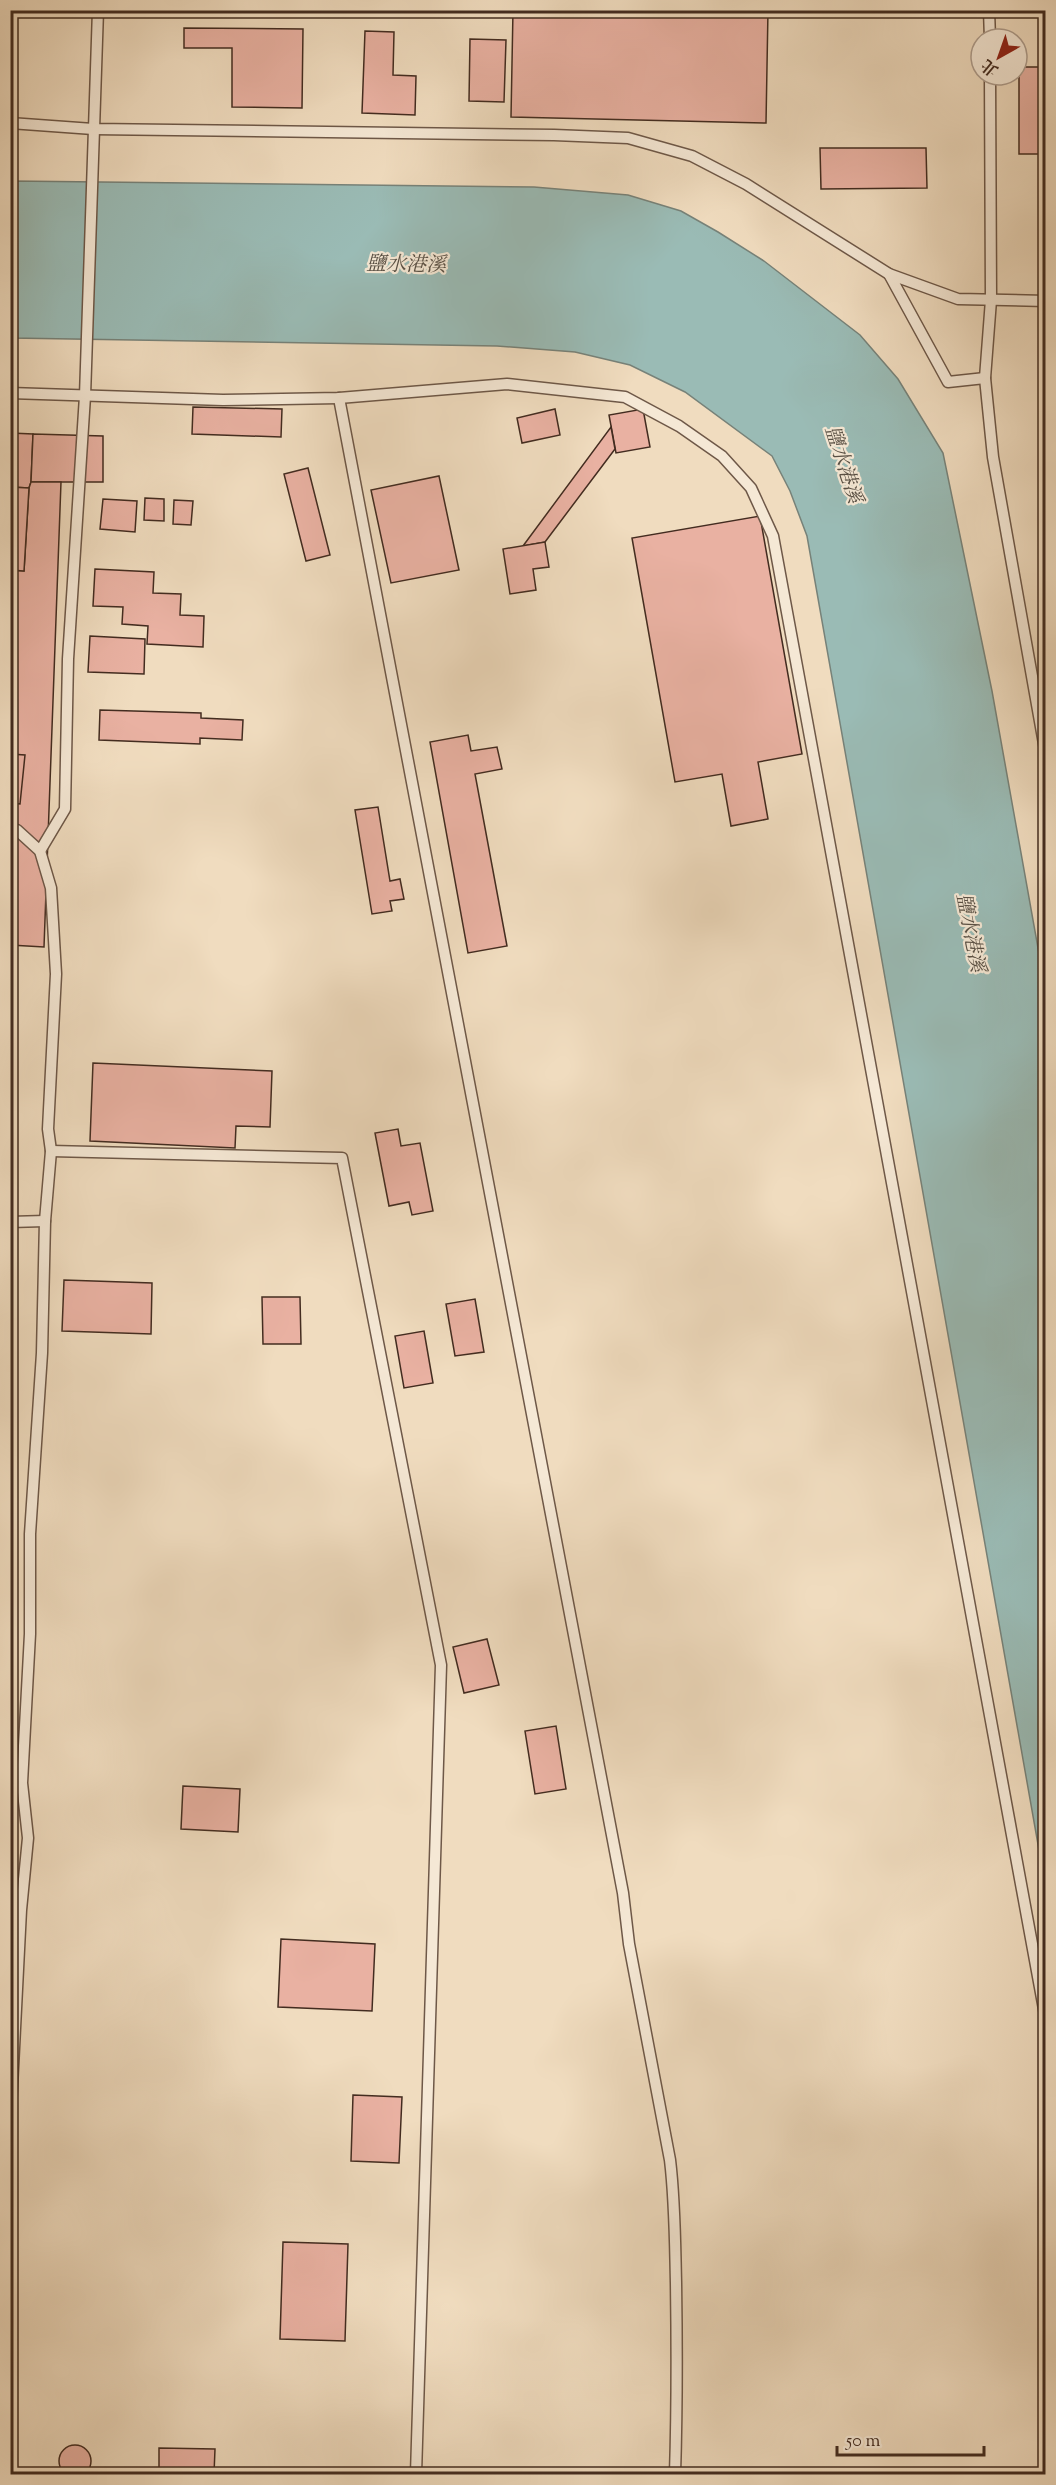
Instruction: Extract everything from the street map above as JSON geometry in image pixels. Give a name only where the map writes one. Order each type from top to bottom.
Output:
[{"type":"lane","points":[[40,851],[65,809],[68,659],[86,396],[98,10]]},
{"type":"lane","points":[[989,10],[990,27]]},
{"type":"lane","points":[[990,87],[991,300],[985,378],[993,457],[1046,755]]},
{"type":"lane","points":[[10,123],[93,129],[628,138],[692,156],[746,184],[889,274],[958,299],[1046,302]]},
{"type":"lane","points":[[889,274],[948,382],[985,378]]},
{"type":"lane","points":[[10,393],[223,400],[339,398],[507,384],[626,397],[679,426],[722,456],[751,488],[773,536],[1046,2020]]},
{"type":"lane","points":[[339,398],[621,1882],[628,1944],[670,2160],[674,2191],[678,2398],[675,2475]]},
{"type":"lane","points":[[10,832],[17,830],[40,851],[51,888],[56,974],[48,1129],[51,1151],[45,1221],[42,1353],[30,1534],[30,1634],[22,1783],[28,1838],[21,1910],[10,2127]]},
{"type":"lane","points":[[51,1151],[342,1158],[441,1665],[416,2475]]},
{"type":"lane","points":[[10,1222],[45,1221]]},
{"type":"lane","points":[[10,1790],[22,1783]]},
{"type":"water","name":"鹽水港溪","points":[[11,181],[534,187],[628,195],[681,211],[718,232],[764,261],[860,335],[898,379],[943,453],[992,691],[1045,987],[1045,1884],[807,536],[790,491],[772,456],[685,392],[630,365],[575,352],[497,346],[11,338]]},
{"type":"building","points":[[513,10],[768,10],[766,123],[511,117]]},
{"type":"building","points":[[184,28],[303,29],[302,108],[232,107],[232,48],[184,48]]},
{"type":"building","points":[[365,31],[394,32],[393,75],[416,76],[415,115],[362,113]]},
{"type":"building","points":[[470,39],[506,40],[504,102],[469,101]]},
{"type":"building","points":[[1029,67],[1046,67],[1046,154],[1019,154],[1019,87],[1029,87]]},
{"type":"building","points":[[820,148],[926,148],[927,188],[821,189]]},
{"type":"building","points":[[193,407],[282,409],[281,437],[192,434]]},
{"type":"building","points":[[555,409],[560,435],[522,443],[517,418]]},
{"type":"building","points":[[643,409],[650,447],[616,453],[609,415]]},
{"type":"building","points":[[611,427],[615,449],[545,542],[523,546]]},
{"type":"building","points":[[10,433],[33,434],[29,488],[10,487]]},
{"type":"building","points":[[33,434],[103,436],[103,482],[31,482]]},
{"type":"building","points":[[308,468],[330,555],[306,561],[284,474]]},
{"type":"building","points":[[439,476],[459,570],[391,583],[371,490]]},
{"type":"building","points":[[31,482],[61,482],[44,947],[10,945],[10,570],[24,571]]},
{"type":"building","points":[[10,487],[29,488],[24,571],[10,570]]},
{"type":"building","points":[[145,498],[164,499],[164,521],[144,520]]},
{"type":"building","points":[[103,499],[137,501],[135,532],[100,529]]},
{"type":"building","points":[[174,500],[193,501],[191,525],[173,524]]},
{"type":"building","points":[[760,516],[802,754],[758,762],[768,819],[731,826],[722,774],[675,782],[632,538]]},
{"type":"building","points":[[545,542],[549,567],[533,569],[536,590],[510,594],[503,549]]},
{"type":"building","points":[[95,569],[154,572],[153,593],[181,594],[180,615],[204,616],[203,647],[147,644],[148,626],[122,624],[123,607],[93,606]]},
{"type":"building","points":[[90,636],[145,639],[144,674],[88,672]]},
{"type":"building","points":[[100,710],[201,713],[201,718],[243,720],[242,740],[200,738],[200,744],[99,740]]},
{"type":"building","points":[[468,735],[471,751],[497,747],[502,769],[475,774],[507,946],[468,953],[430,742]]},
{"type":"building","points":[[10,754],[25,755],[20,804],[10,803]]},
{"type":"building","points":[[378,807],[390,881],[400,879],[404,899],[390,901],[392,911],[372,914],[355,810]]},
{"type":"building","points":[[93,1063],[272,1071],[270,1127],[236,1126],[235,1148],[90,1141]]},
{"type":"building","points":[[398,1129],[401,1146],[420,1143],[433,1211],[412,1215],[409,1202],[389,1206],[375,1133]]},
{"type":"building","points":[[64,1280],[152,1283],[151,1334],[62,1331]]},
{"type":"building","points":[[262,1297],[300,1297],[301,1344],[263,1344]]},
{"type":"building","points":[[475,1299],[484,1352],[455,1356],[446,1304]]},
{"type":"building","points":[[424,1331],[433,1383],[404,1388],[395,1336]]},
{"type":"building","points":[[487,1639],[499,1685],[464,1693],[453,1647]]},
{"type":"building","points":[[556,1726],[566,1789],[535,1794],[525,1731]]},
{"type":"building","points":[[183,1786],[240,1789],[238,1832],[181,1829]]},
{"type":"building","points":[[281,1939],[375,1944],[372,2011],[278,2007]]},
{"type":"building","points":[[353,2095],[402,2097],[399,2163],[351,2161]]},
{"type":"building","points":[[283,2242],[348,2244],[345,2341],[280,2339]]},
{"type":"building","points":[[75,2445],[86,2450],[91,2461],[86,2472],[75,2477],[64,2472],[59,2461],[64,2450]]},
{"type":"building","points":[[159,2448],[215,2449],[214,2474],[159,2474]]}]
